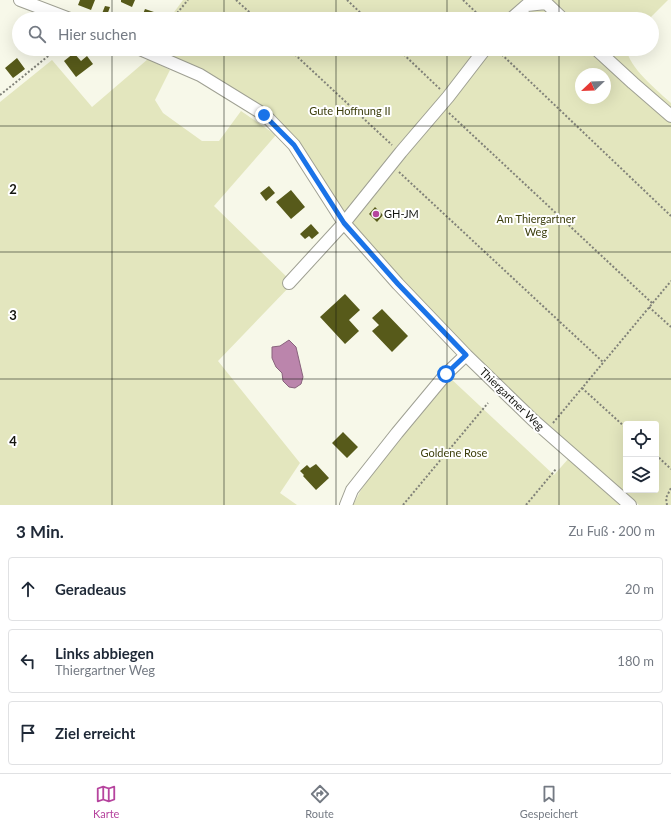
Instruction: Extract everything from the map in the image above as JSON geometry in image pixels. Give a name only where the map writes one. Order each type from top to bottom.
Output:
[{"type":"street","points":[[20,0],[52,12]]},
{"type":"street","points":[[519,12],[527,5],[546,3],[556,12]]},
{"type":"street","name":"Thiergartner Weg","points":[[156,56],[200,75],[264,115],[294,145],[344,223],[398,284],[466,355],[533,420],[630,505]]},
{"type":"street","points":[[289,283],[344,223],[391,164],[445,101],[480,56]]},
{"type":"street","points":[[604,56],[671,116]]},
{"type":"street","points":[[346,505],[352,490],[398,432],[446,374],[466,355]]},
{"type":"path","points":[[178,12],[188,0]]},
{"type":"path","points":[[236,0],[249,12]]},
{"type":"path","points":[[348,0],[360,12]]},
{"type":"path","points":[[463,0],[476,12]]},
{"type":"path","points":[[0,95],[48,56]]},
{"type":"path","points":[[297,56],[401,152]]},
{"type":"path","points":[[404,56],[445,101],[652,303]]},
{"type":"path","points":[[503,56],[671,216]]},
{"type":"path","points":[[391,164],[603,362]]},
{"type":"path","points":[[546,432],[671,281]]},
{"type":"path","points":[[649,307],[671,327]]},
{"type":"path","points":[[582,388],[623,425]]},
{"type":"path","points":[[403,505],[488,403]]},
{"type":"path","points":[[657,457],[671,469]]},
{"type":"path","points":[[526,505],[556,469]]},
{"type":"path","points":[[667,505],[666,498],[671,488]]},
{"type":"green space","points":[[183,0],[522,0],[514,12],[174,12]]},
{"type":"green space","points":[[552,0],[668,0],[656,12],[566,12]]},
{"type":"green space","points":[[538,7],[551,12],[530,12]]},
{"type":"green space","name":"Gute Hoffnung II","points":[[171,56],[473,56],[344,218],[265,111],[199,68]]},
{"type":"green space","name":"Am Thiergartner Weg","points":[[484,56],[601,56],[671,121],[671,505],[639,505],[625,493],[659,493],[659,421],[623,421],[623,491],[535,415],[401,281],[350,226]]},
{"type":"green space","points":[[608,56],[628,56],[644,78],[671,103],[671,114]]},
{"type":"green space","points":[[148,59],[170,70],[155,100],[163,113],[202,141],[219,141],[241,111],[276,135],[214,206],[293,283],[218,361],[300,463],[280,493],[297,505],[0,505],[0,102],[52,60],[92,107]]},
{"type":"green space","name":"Goldene Rose","points":[[449,377],[554,475],[569,458],[622,505],[353,505],[361,490],[398,437]]},
{"type":"shaded area","points":[[289,340],[296,347],[303,377],[301,384],[295,388],[289,387],[283,381],[282,373],[276,367],[272,358],[272,347],[280,346]]},
{"type":"building","points":[[80,0],[95,0],[91,10],[78,5]]},
{"type":"building","points":[[121,0],[135,0],[132,7],[121,2]]},
{"type":"building","points":[[105,6],[110,7],[108,12],[103,12]]},
{"type":"building","points":[[145,9],[154,12],[144,12]]},
{"type":"building","points":[[70,56],[77,56],[81,61],[87,56],[93,64],[76,77],[64,61]]},
{"type":"building","points":[[17,58],[25,69],[13,78],[5,68]]},
{"type":"building","points":[[269,186],[275,193],[266,201],[260,193]]},
{"type":"building","points":[[291,190],[305,207],[291,219],[276,202]]},
{"type":"building","name":"GH-JM","points":[[375,207],[383,215],[377,222],[369,214]]},
{"type":"building","points":[[311,224],[319,233],[312,239],[309,236],[305,239],[300,234]]},
{"type":"building","points":[[345,294],[360,310],[349,320],[359,331],[345,344],[320,317]]},
{"type":"building","points":[[382,309],[408,336],[392,352],[372,331],[379,325],[372,318]]},
{"type":"building","points":[[343,432],[358,447],[347,458],[332,443]]},
{"type":"building","points":[[316,464],[329,478],[316,490],[300,471],[307,465],[310,468]]},
{"type":"place","name":"GH-JM","points":[[376,214]]},
{"type":"route","points":[[264,115],[294,145],[344,223],[398,284],[466,355],[446,374]]}]
